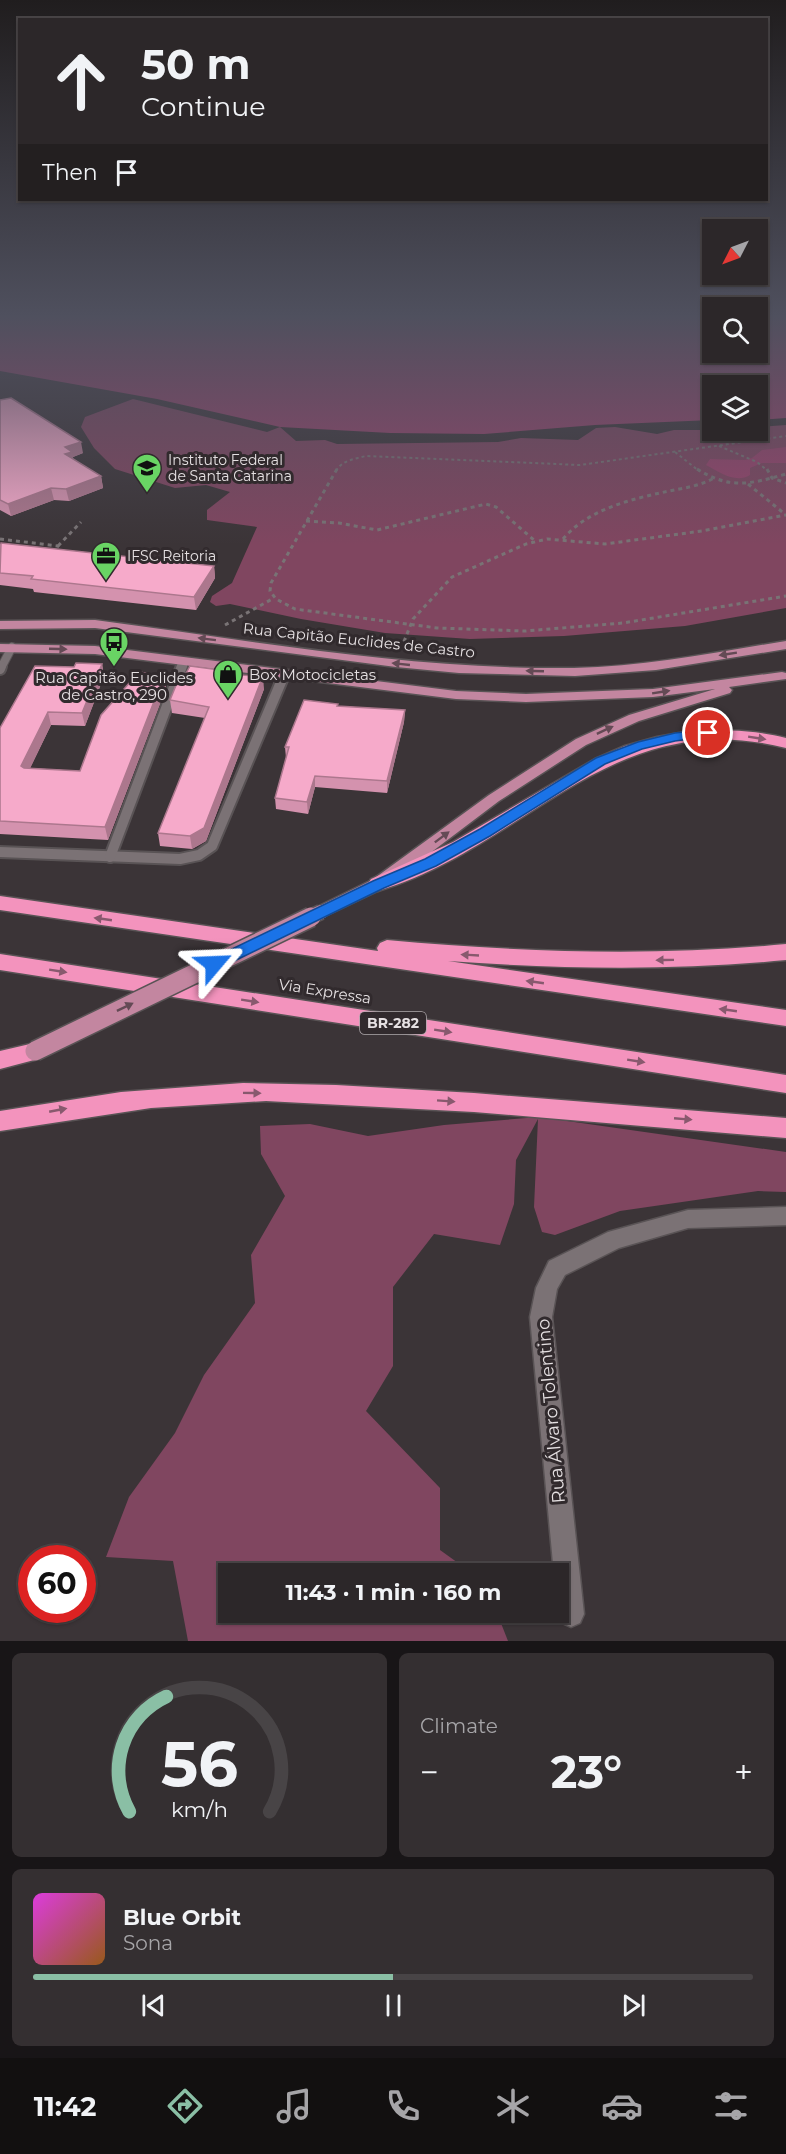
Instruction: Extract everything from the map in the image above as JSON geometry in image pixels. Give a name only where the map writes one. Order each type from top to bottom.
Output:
[{"type":"highway","points":[[378,884],[430,863],[485,833],[570,778],[601,761],[638,746],[675,737],[708,733],[747,736],[786,743]]},
{"type":"highway","points":[[0,903],[786,1018]]},
{"type":"highway","points":[[161,927],[446,954],[527,958],[701,960],[786,952]]},
{"type":"highway","name":"Via Expressa","points":[[0,962],[786,1084]]},
{"type":"highway","points":[[0,1060],[32,1052]]},
{"type":"highway","points":[[0,1121],[73,1107],[153,1098],[243,1092],[484,1103],[786,1128]]},
{"type":"main road","name":"Rua Capitão Euclides de Castro","points":[[0,625],[95,624],[396,663],[459,669],[575,672],[656,666],[786,645]]},
{"type":"main road","points":[[6,648],[95,650],[456,695],[526,698],[599,697],[653,693],[784,675]]},
{"type":"main road","points":[[0,1067],[378,884],[494,798],[581,742],[609,728],[665,707],[784,675]]},
{"type":"street","name":"Rua Álvaro Tolentino","points":[[571,1614],[541,1317],[547,1288],[557,1268],[615,1239],[688,1219],[786,1216]]},
{"type":"lane","points":[[0,669],[6,648]]},
{"type":"lane","points":[[110,857],[184,662]]},
{"type":"lane","points":[[0,852],[180,859],[199,855],[212,846],[284,675]]},
{"type":"path","points":[[786,436],[580,465],[366,456],[349,460],[339,466],[271,583],[270,591],[274,598],[289,607],[310,612],[409,626],[500,632],[561,629],[786,596]]},
{"type":"path","points":[[718,445],[763,465],[770,471],[772,478]]},
{"type":"path","points":[[675,452],[694,468],[714,478],[748,484],[786,474]]},
{"type":"path","points":[[563,539],[567,532],[581,522],[624,505],[680,488],[701,486],[714,478]]},
{"type":"path","points":[[772,478],[786,483]]},
{"type":"path","points":[[398,656],[409,626],[452,577],[498,555],[535,542],[563,539],[604,544],[702,531],[786,515],[748,484]]},
{"type":"path","points":[[306,521],[339,523],[377,530],[486,504],[496,507],[535,542]]},
{"type":"path","points":[[47,560],[81,522]]},
{"type":"path","points":[[0,539],[58,546]]},
{"type":"path","points":[[237,618],[274,598]]},
{"type":"shaded area","points":[[115,392],[702,392],[702,420],[595,425],[484,434],[390,433],[280,427]]},
{"type":"shaded area","points":[[768,392],[786,392],[786,418],[768,419]]},
{"type":"shaded area","points":[[133,399],[267,432],[280,427],[296,441],[325,440],[337,444],[498,442],[521,438],[578,440],[596,428],[615,427],[657,434],[674,430],[702,430],[702,441],[768,441],[768,426],[786,425],[786,608],[685,626],[564,636],[470,639],[385,633],[230,604],[216,606],[210,602],[212,596],[232,583],[257,527],[207,520],[207,510],[230,492],[206,485],[175,488],[115,469],[94,448],[81,427],[85,417]]},
{"type":"shaded area","points":[[786,447],[786,463],[762,463],[750,468],[750,475],[745,477],[733,478],[706,465],[710,459],[745,460],[752,458],[762,450]]},
{"type":"shaded area","points":[[539,1117],[786,1152],[786,1192],[758,1191],[620,1211],[555,1235],[542,1232],[534,1207],[538,1119],[516,1160],[514,1204],[500,1245],[434,1234],[393,1287],[393,1366],[366,1411],[440,1488],[440,1550],[458,1563],[218,1563],[218,1623],[501,1623],[508,1641],[188,1641],[173,1561],[106,1557],[129,1497],[175,1433],[204,1375],[255,1303],[251,1255],[285,1196],[261,1154],[260,1126],[310,1124],[368,1136],[444,1125]]},
{"type":"building","points":[[11,398],[81,442],[65,447],[72,452],[65,454],[101,476],[66,489],[51,488],[8,504],[0,500],[0,400]]},
{"type":"building","points":[[1,543],[214,566],[194,597],[31,579],[33,576],[0,573]]},
{"type":"building","points":[[76,663],[102,664],[82,713],[48,712],[21,766],[24,768],[80,771],[101,715],[139,672],[164,676],[105,827],[0,821],[0,728],[35,666],[74,667]]},
{"type":"building","points":[[190,666],[220,670],[218,674],[263,676],[204,828],[190,836],[158,833],[209,707],[170,700],[179,678],[183,679]]},
{"type":"building","points":[[304,700],[338,704],[337,706],[405,710],[387,781],[315,776],[307,802],[275,798],[289,747],[285,747]]},
{"type":"place","name":"Instituto Federal de Santa Catarina","points":[[147,494]]},
{"type":"place","name":"IFSC Reitoria","points":[[106,582]]},
{"type":"place","name":"Rua Capitão Euclides de Castro, 290","points":[[114,668]]},
{"type":"place","name":"Box Motocicletas","points":[[228,700]]},
{"type":"route","points":[[214,964],[378,884],[430,863],[485,833],[570,778],[601,761],[638,746],[675,737],[708,733]]}]
